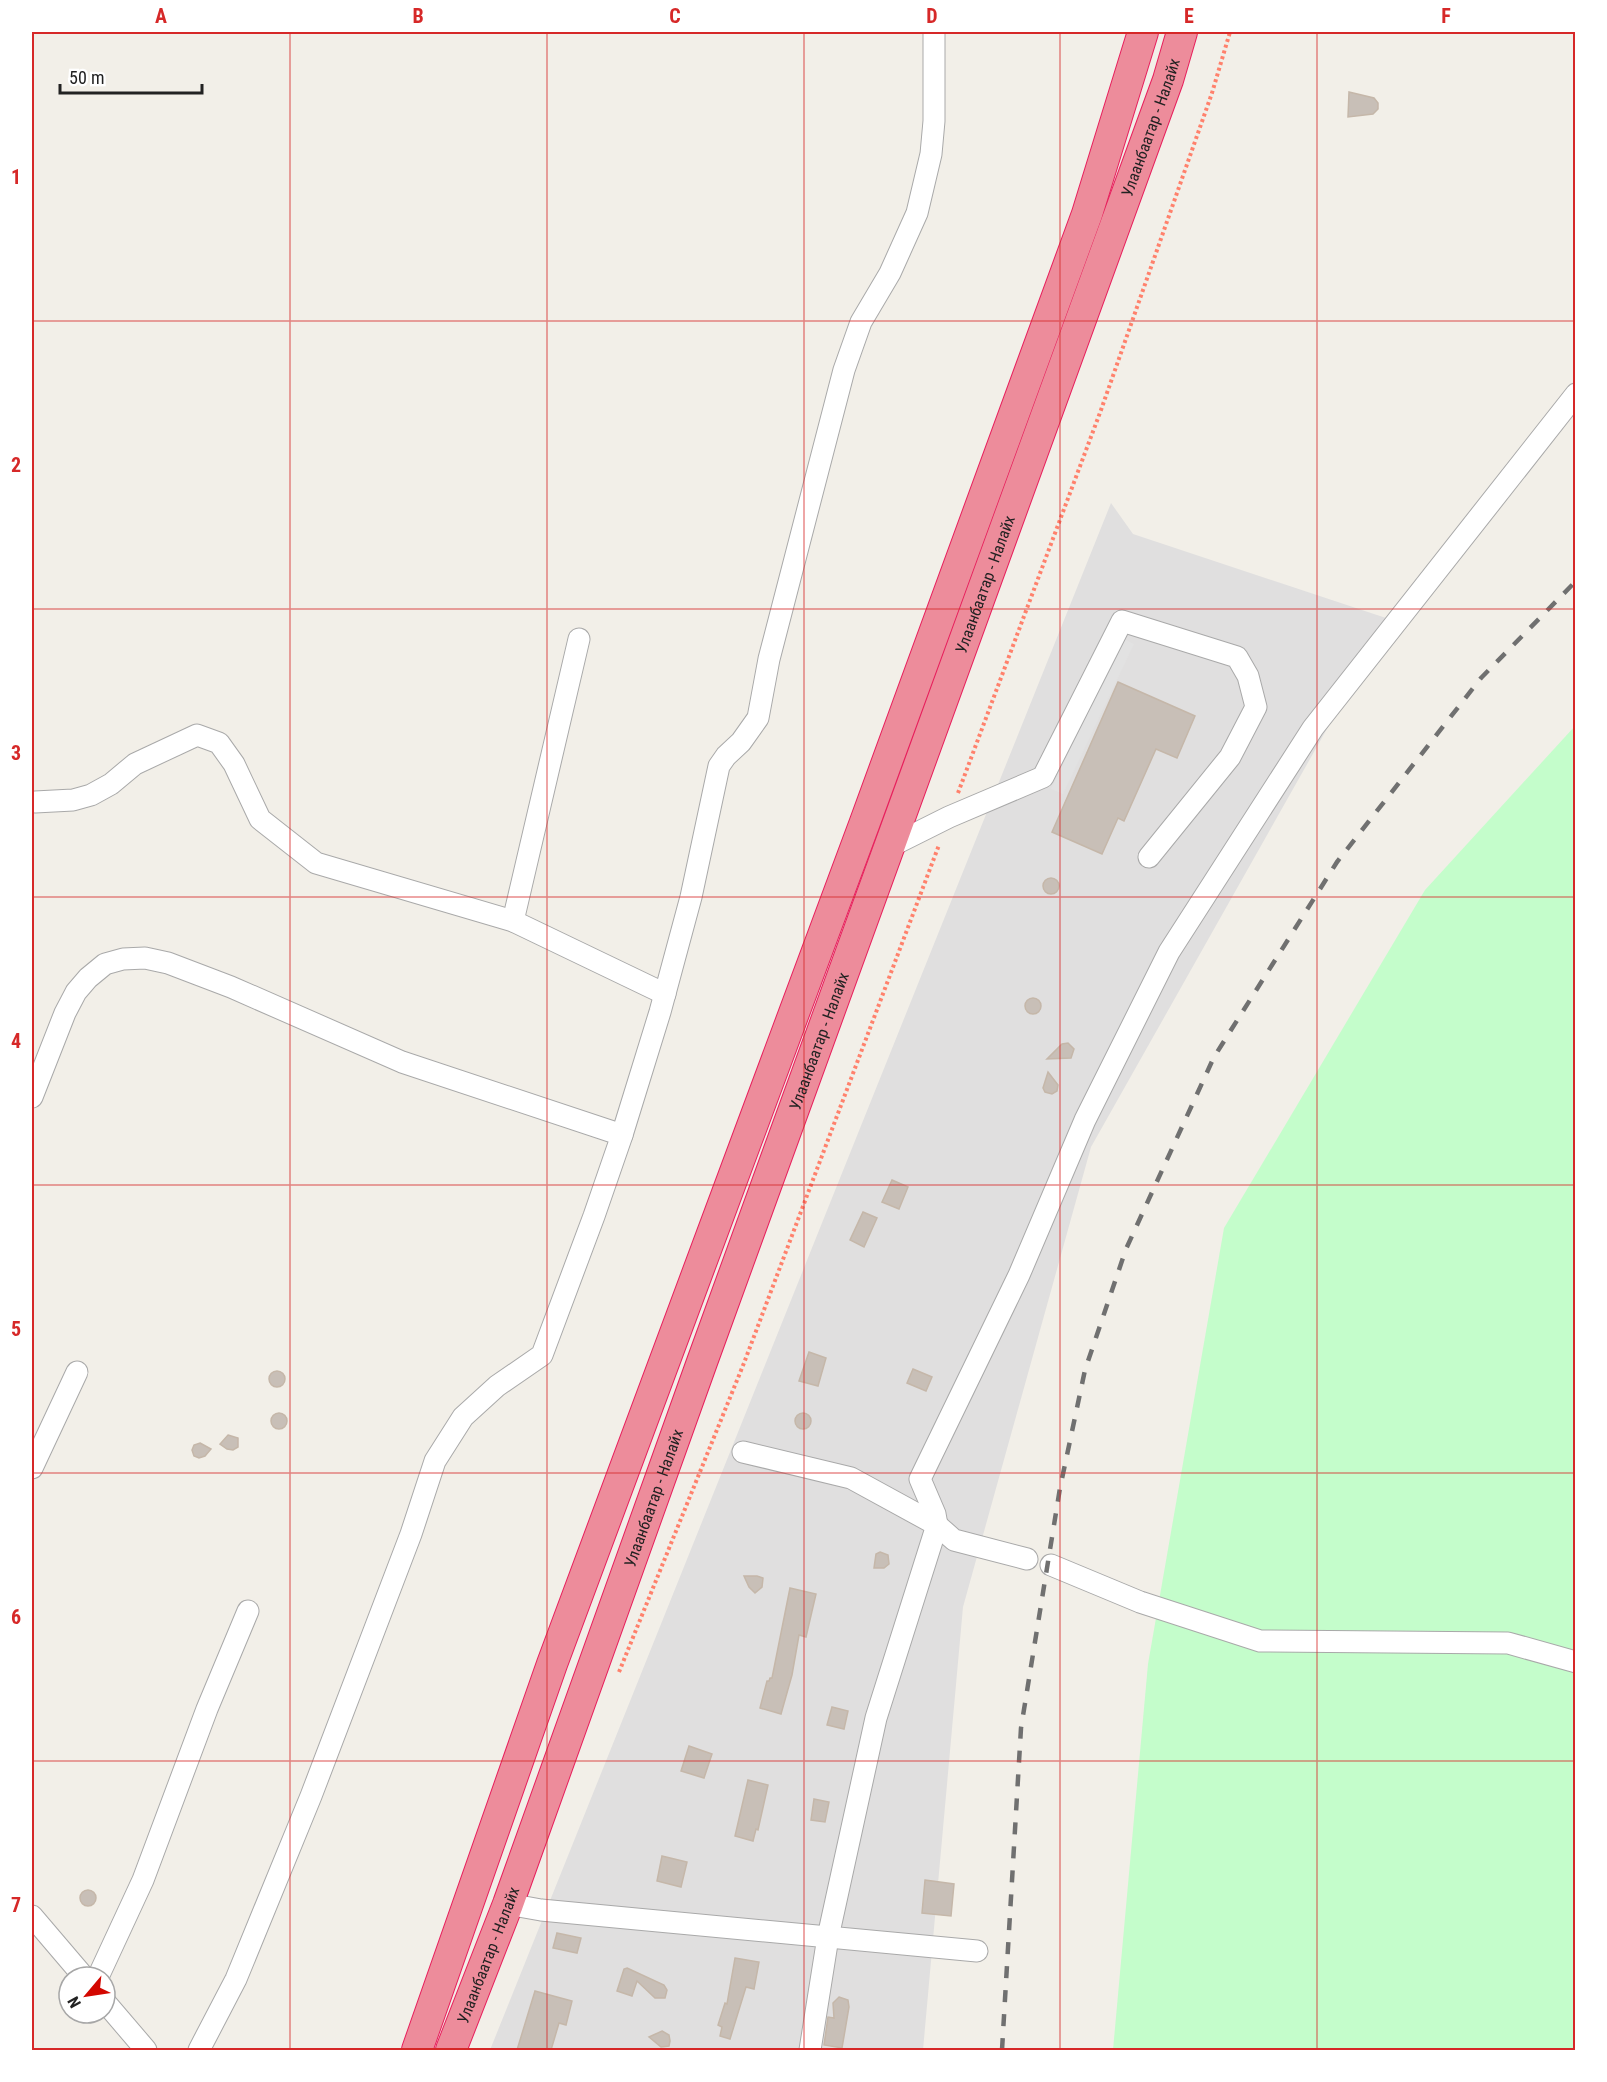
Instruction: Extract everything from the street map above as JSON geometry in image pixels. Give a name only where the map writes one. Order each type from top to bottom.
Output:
[{"type":"highway","name":"Улаанбаатар - Налайх","points":[[417,2050],[552,1664],[865,822],[1087,214],[1143,32]]},
{"type":"highway","name":"Улаанбаатар - Налайх","points":[[452,2050],[508,1904],[702,1362],[1168,80],[1182,32]]},
{"type":"street","points":[[199,2050],[236,1979],[311,1796],[411,1534],[435,1461],[463,1417],[497,1386],[542,1354],[622,1135],[665,994],[691,897],[719,766],[741,742],[758,718],[770,659],[843,370],[861,322],[890,273],[917,213],[931,154],[934,32]]},
{"type":"street","points":[[810,2050],[828,1937],[876,1718],[937,1525],[935,1514],[920,1479],[1019,1275],[1085,1120],[1168,952],[1313,728],[1575,394]]},
{"type":"street","points":[[889,847],[949,817],[1043,777],[1122,621],[1237,657],[1248,676],[1256,707],[1230,757],[1149,857]]},
{"type":"street","points":[[513,921],[579,639]]},
{"type":"street","points":[[35,802],[66,801],[91,795],[111,784],[135,765],[197,735],[219,743],[234,764],[260,819],[316,863],[513,921],[665,994]]},
{"type":"street","points":[[32,1096],[65,1013],[76,992],[105,964],[123,959],[145,957],[168,963],[231,987],[402,1062],[622,1135]]},
{"type":"street","points":[[32,1468],[77,1372]]},
{"type":"street","points":[[743,1452],[851,1478],[937,1525],[954,1540],[1027,1559]]},
{"type":"street","points":[[1051,1565],[1140,1602],[1260,1641],[1508,1643],[1575,1662]]},
{"type":"street","points":[[104,1965],[143,1880],[207,1709],[248,1611]]},
{"type":"street","points":[[508,1904],[553,1911],[977,1951]]},
{"type":"street","points":[[32,1916],[74,1965]]},
{"type":"street","points":[[117,2016],[146,2050]]},
{"type":"path","points":[[615,1683],[744,1363],[1101,410],[1212,93],[1230,32]]},
{"type":"shaded area","points":[[1111,503],[1133,534],[1389,619],[1091,1147],[963,1607],[923,2050],[490,2050]]},
{"type":"shaded area","points":[[1122,638],[1134,644],[1063,794],[1051,789]]},
{"type":"green space","points":[[1575,726],[1575,2050],[1113,2050],[1148,1664],[1224,1228],[1425,890]]},
{"type":"building","points":[[1349,92],[1374,98],[1378,103],[1378,109],[1373,114],[1348,117]]},
{"type":"building","points":[[1118,682],[1195,716],[1177,758],[1156,749],[1124,821],[1118,818],[1102,854],[1052,832]]},
{"type":"building","points":[[1048,878],[1054,878],[1059,886],[1057,892],[1048,894],[1043,889],[1043,883]]},
{"type":"building","points":[[1033,998],[1039,1000],[1041,1006],[1039,1012],[1033,1014],[1027,1012],[1025,1006],[1027,1000]]},
{"type":"building","points":[[1068,1043],[1074,1049],[1071,1058],[1047,1059],[1062,1044]]},
{"type":"building","points":[[1048,1072],[1058,1085],[1057,1091],[1052,1094],[1045,1092],[1043,1088]]},
{"type":"building","points":[[892,1180],[908,1187],[899,1209],[882,1202]]},
{"type":"building","points":[[863,1212],[877,1218],[864,1247],[850,1240]]},
{"type":"building","points":[[809,1352],[826,1358],[818,1386],[799,1381]]},
{"type":"building","points":[[913,1369],[932,1377],[926,1391],[907,1383]]},
{"type":"building","points":[[277,1371],[283,1373],[285,1379],[283,1385],[277,1387],[271,1385],[269,1379],[271,1373]]},
{"type":"building","points":[[279,1413],[285,1415],[287,1421],[285,1427],[279,1429],[273,1427],[271,1421],[273,1415]]},
{"type":"building","points":[[803,1413],[811,1421],[803,1429],[795,1421]]},
{"type":"building","points":[[228,1435],[238,1438],[238,1447],[233,1450],[220,1444]]},
{"type":"building","points":[[200,1443],[211,1449],[205,1456],[199,1458],[194,1456],[192,1450],[194,1445]]},
{"type":"building","points":[[880,1552],[888,1555],[889,1564],[884,1568],[874,1568],[876,1554]]},
{"type":"building","points":[[744,1576],[763,1578],[762,1587],[755,1593]]},
{"type":"building","points":[[790,1588],[816,1594],[806,1637],[799,1635],[792,1675],[781,1714],[760,1708],[767,1681],[772,1678]]},
{"type":"building","points":[[832,1707],[848,1711],[844,1729],[827,1725]]},
{"type":"building","points":[[689,1746],[712,1754],[704,1778],[681,1771]]},
{"type":"building","points":[[748,1780],[768,1785],[758,1830],[756,1829],[753,1841],[735,1836]]},
{"type":"building","points":[[814,1799],[829,1802],[825,1822],[811,1820]]},
{"type":"building","points":[[662,1856],[687,1862],[681,1887],[657,1881]]},
{"type":"building","points":[[925,1880],[954,1884],[951,1916],[922,1913]]},
{"type":"building","points":[[88,1890],[94,1892],[96,1898],[94,1904],[88,1906],[82,1904],[80,1898],[82,1892]]},
{"type":"building","points":[[557,1933],[581,1938],[577,1953],[553,1948]]},
{"type":"building","points":[[735,1958],[759,1962],[754,1989],[746,1987],[730,2039],[720,2036],[722,2027],[718,2025],[725,2003],[727,2004]]},
{"type":"building","points":[[627,1968],[664,1985],[667,1990],[665,1998],[655,1998],[637,1981],[632,1996],[617,1991],[624,1969]]},
{"type":"building","points":[[535,1991],[572,2001],[566,2025],[559,2023],[551,2050],[517,2050]]},
{"type":"building","points":[[839,1997],[848,2000],[849,2007],[842,2048],[824,2045],[828,2017],[834,2018],[833,2003]]},
{"type":"building","points":[[662,2031],[669,2035],[669,2046],[661,2047],[649,2037]]},
{"type":"railway","points":[[1002,2050],[1021,1728],[1060,1488],[1085,1370],[1126,1249],[1214,1057],[1337,862],[1481,678],[1576,581]]}]
